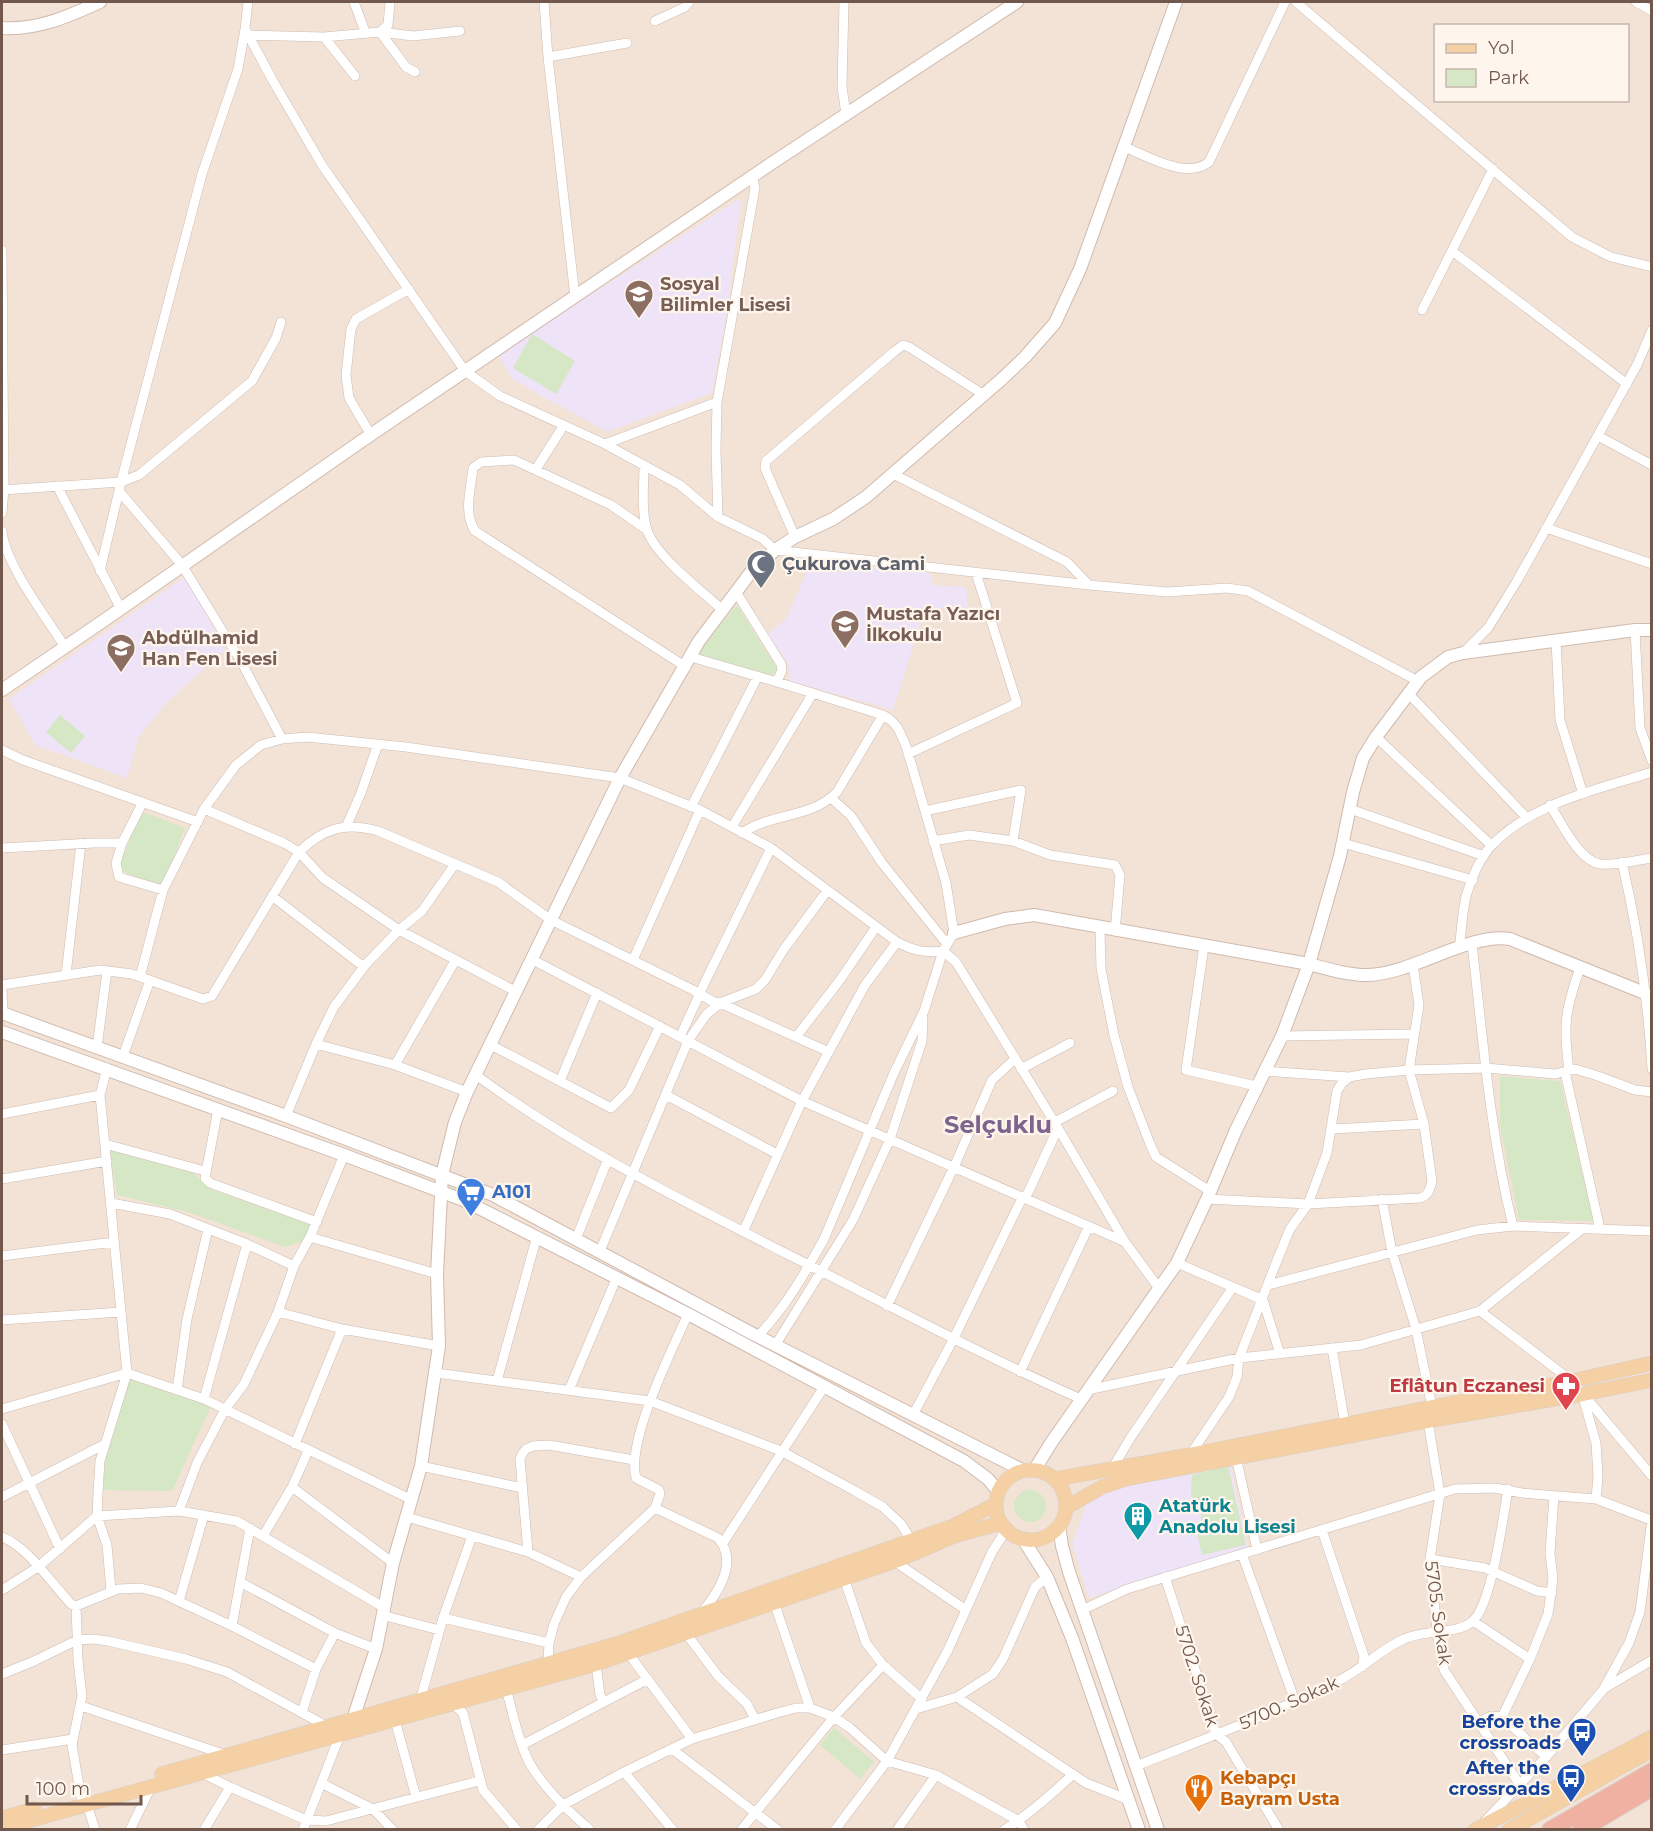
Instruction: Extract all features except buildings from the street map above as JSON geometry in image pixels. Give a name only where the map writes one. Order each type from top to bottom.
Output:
[{"type":"highway","points":[[1550,1830],[1652,1771]]},
{"type":"highway","points":[[1581,1830],[1652,1788]]},
{"type":"main road","points":[[1055,1479],[1572,1381],[1652,1363]]},
{"type":"main road","points":[[2,1828],[227,1756],[335,1728],[395,1720],[459,1705],[506,1689],[596,1664],[628,1653],[700,1614],[914,1546],[1003,1526],[1023,1539],[1039,1539],[1050,1535],[1059,1526],[1067,1508],[1102,1487],[1126,1479],[1652,1380]]},
{"type":"main road","points":[[2,1818],[151,1787],[202,1773],[335,1728],[353,1719],[616,1644],[665,1633],[685,1632],[774,1602],[894,1561],[914,1546],[953,1526],[997,1498],[1010,1476],[1028,1470],[1046,1472],[1055,1479],[1062,1487],[1067,1508]]},
{"type":"main road","points":[[997,1498],[1003,1526]]},
{"type":"main road","points":[[1476,1829],[1652,1737]]},
{"type":"main road","points":[[1509,1830],[1652,1750]]},
{"type":"street","points":[[2,28],[18,29],[41,26],[99,2]]},
{"type":"street","points":[[100,571],[202,174],[238,69],[247,32],[248,2]]},
{"type":"street","points":[[354,2],[366,34]]},
{"type":"street","points":[[380,32],[388,25],[390,2]]},
{"type":"street","points":[[544,2],[574,297]]},
{"type":"street","points":[[655,21],[685,7],[689,2]]},
{"type":"street","points":[[844,2],[842,87],[846,114]]},
{"type":"street","points":[[2,690],[752,176],[1017,2]]},
{"type":"street","points":[[353,1719],[376,1649],[393,1563],[421,1466],[439,1346],[437,1274],[440,1191],[455,1122],[467,1092],[620,778],[699,641],[736,592],[774,550],[833,519],[866,497],[984,395],[1025,357],[1055,323],[1080,269],[1176,2]]},
{"type":"street","points":[[1124,147],[1186,170],[1200,168],[1209,162],[1285,2]]},
{"type":"street","points":[[1296,2],[1572,237],[1611,257],[1652,267]]},
{"type":"street","points":[[1636,2],[1652,11]]},
{"type":"street","points":[[247,32],[324,37],[380,32],[413,36],[460,31]]},
{"type":"street","points":[[247,32],[322,165],[465,371],[500,396],[605,444],[680,485],[718,517],[763,539],[774,550],[1167,592],[1227,588],[1248,591],[1418,681]]},
{"type":"street","points":[[380,32],[406,67],[415,72]]},
{"type":"street","points":[[324,37],[355,76]]},
{"type":"street","points":[[548,57],[627,43]]},
{"type":"street","points":[[1422,310],[1493,169]]},
{"type":"street","points":[[718,517],[717,402],[755,188],[752,176]]},
{"type":"street","points":[[2,250],[2,513]]},
{"type":"street","points":[[1452,252],[1627,384]]},
{"type":"street","points":[[371,435],[353,407],[347,389],[347,350],[352,325],[359,317],[409,289]]},
{"type":"street","points":[[3,490],[57,486],[120,487],[139,475],[252,381],[276,338],[281,322]]},
{"type":"street","points":[[1463,653],[1488,628],[1627,384],[1652,330]]},
{"type":"street","points":[[795,537],[765,468],[766,461],[895,351],[903,345],[909,347],[984,395]]},
{"type":"street","points":[[605,444],[717,402]]},
{"type":"street","points":[[536,469],[564,424]]},
{"type":"street","points":[[1598,436],[1652,465]]},
{"type":"street","points":[[647,530],[611,505],[514,460],[482,462],[473,468],[468,509],[470,523],[475,531],[688,662],[758,676],[883,715],[893,721],[908,754],[946,884],[948,943],[924,1011],[824,1239],[776,1318],[758,1336]]},
{"type":"street","points":[[644,465],[644,517],[647,530],[659,551],[723,610]]},
{"type":"street","points":[[893,474],[1067,562],[1089,585]]},
{"type":"street","points":[[57,486],[121,609]]},
{"type":"street","points":[[120,487],[182,565],[242,663],[282,739]]},
{"type":"street","points":[[1546,528],[1652,564]]},
{"type":"street","points":[[2,531],[3,544],[13,564],[65,647]]},
{"type":"street","points":[[908,754],[1017,703],[976,573]]},
{"type":"street","points":[[736,592],[781,664],[782,670],[777,682]]},
{"type":"street","points":[[829,1052],[711,1001],[551,920],[498,882],[364,827],[329,830],[298,852],[212,996],[203,999],[145,978],[100,970],[2,987],[2,1013],[286,1116],[493,1195],[758,1336],[913,1415],[1028,1470],[1122,1343],[1158,1287],[1177,1263],[1256,1086],[1282,1036],[1309,964],[1343,843],[1363,758],[1408,693],[1418,681],[1448,657],[1463,653],[1635,630],[1652,630]]},
{"type":"street","points":[[1635,630],[1640,728],[1652,761]]},
{"type":"street","points":[[1556,641],[1560,720],[1583,794]]},
{"type":"street","points":[[633,960],[696,808],[758,676]]},
{"type":"street","points":[[732,827],[813,693]]},
{"type":"street","points":[[1408,693],[1526,818]]},
{"type":"street","points":[[742,833],[770,819],[816,808],[831,798],[837,792],[883,715]]},
{"type":"street","points":[[123,1056],[145,978],[163,890],[204,809],[236,765],[261,745],[282,739],[307,737],[378,744],[620,778],[696,808],[771,848],[897,942],[914,951],[924,953],[1005,920],[1034,915],[1369,975],[1413,965],[1459,948],[1499,937],[1510,939],[1648,995]]},
{"type":"street","points":[[1376,737],[1491,845]]},
{"type":"street","points":[[346,827],[378,744]]},
{"type":"street","points":[[2,750],[23,760],[198,822]]},
{"type":"street","points":[[1459,948],[1467,895],[1491,845],[1526,818],[1550,805],[1652,772]]},
{"type":"street","points":[[925,811],[1021,790],[1013,841]]},
{"type":"street","points":[[831,798],[851,816],[882,863],[948,943],[956,962],[1057,1125],[1125,1242],[1158,1287]]},
{"type":"street","points":[[143,802],[122,843],[116,863],[119,877],[163,890]]},
{"type":"street","points":[[1550,805],[1581,853],[1590,860],[1600,864],[1652,858]]},
{"type":"street","points":[[204,809],[284,843],[298,852],[322,878],[399,930],[517,992]]},
{"type":"street","points":[[1350,809],[1484,856]]},
{"type":"street","points":[[933,841],[969,835],[1013,841],[1050,855],[1114,865],[1120,875],[1115,931]]},
{"type":"street","points":[[66,975],[81,843]]},
{"type":"street","points":[[2,848],[122,843]]},
{"type":"street","points":[[1343,843],[1473,880]]},
{"type":"street","points":[[600,1251],[666,1095],[700,994],[771,848]]},
{"type":"street","points":[[1622,862],[1648,995],[1652,1069]]},
{"type":"street","points":[[286,1116],[334,1007],[364,967],[399,930],[422,911],[455,864]]},
{"type":"street","points":[[684,1039],[720,1003],[756,988],[765,980],[784,949],[827,891]]},
{"type":"street","points":[[272,896],[364,967]]},
{"type":"street","points":[[796,1037],[840,980],[876,927]]},
{"type":"street","points":[[1100,928],[1101,969],[1114,1035],[1128,1087],[1150,1144],[1156,1157],[1209,1195],[1308,1204],[1426,1197],[1432,1181],[1424,1124],[1409,1070],[1419,1005],[1413,965]]},
{"type":"street","points":[[743,1232],[802,1101],[865,985],[897,942]]},
{"type":"street","points":[[1472,944],[1493,1133],[1513,1226]]},
{"type":"street","points":[[1204,946],[1186,1070],[1256,1086]]},
{"type":"street","points":[[533,960],[802,1101],[1125,1242]]},
{"type":"street","points":[[395,1065],[455,961]]},
{"type":"street","points":[[1580,968],[1569,1003],[1564,1039],[1567,1071],[1600,1229]]},
{"type":"street","points":[[97,1047],[107,971]]},
{"type":"street","points":[[560,1081],[597,993]]},
{"type":"street","points":[[776,1344],[853,1220],[890,1138],[922,1041],[924,1011]]},
{"type":"street","points":[[491,1045],[610,1108],[629,1090],[660,1026]]},
{"type":"street","points":[[2,1032],[107,1068],[463,1200],[617,1277],[964,1461],[988,1479],[997,1498]]},
{"type":"street","points":[[1282,1036],[1414,1034]]},
{"type":"street","points":[[1021,1069],[1070,1043]]},
{"type":"street","points":[[316,1044],[395,1065],[467,1092]]},
{"type":"street","points":[[887,1306],[954,1167],[992,1080],[1015,1059]]},
{"type":"street","points":[[107,1068],[100,1095],[126,1373],[100,1461],[97,1516],[107,1545],[111,1591]]},
{"type":"street","points":[[1263,1071],[1349,1077],[1409,1070],[1486,1068],[1555,1074],[1575,1069],[1635,1090],[1652,1092]]},
{"type":"street","points":[[476,1075],[517,1105],[608,1159],[743,1232],[1020,1372],[1084,1395],[1239,1358],[1361,1345],[1480,1311],[1582,1229]]},
{"type":"street","points":[[1190,1455],[1229,1397],[1237,1377],[1239,1358],[1290,1229],[1308,1204],[1327,1153],[1337,1090],[1349,1077]]},
{"type":"street","points":[[913,1415],[1025,1197],[1057,1125],[1113,1091]]},
{"type":"street","points":[[2,1114],[100,1095]]},
{"type":"street","points":[[666,1095],[777,1154]]},
{"type":"street","points":[[218,1109],[205,1178],[210,1183],[317,1221]]},
{"type":"street","points":[[1332,1129],[1424,1124]]},
{"type":"street","points":[[105,1144],[205,1171]]},
{"type":"street","points":[[179,1511],[197,1462],[224,1411],[244,1384],[278,1312],[294,1266],[310,1237],[344,1155]]},
{"type":"street","points":[[576,1239],[608,1159]]},
{"type":"street","points":[[2,1179],[107,1161]]},
{"type":"street","points":[[1382,1199],[1392,1252],[1416,1329],[1432,1407]]},
{"type":"street","points":[[111,1203],[170,1214],[247,1244],[294,1266]]},
{"type":"street","points":[[1020,1372],[1089,1226]]},
{"type":"street","points":[[1268,1285],[1477,1230],[1513,1226],[1652,1231]]},
{"type":"street","points":[[177,1390],[187,1319],[208,1229]]},
{"type":"street","points":[[497,1381],[537,1236]]},
{"type":"street","points":[[310,1237],[437,1274]]},
{"type":"street","points":[[2,1256],[114,1242]]},
{"type":"street","points":[[204,1399],[247,1244]]},
{"type":"street","points":[[1177,1263],[1263,1300],[1280,1354]]},
{"type":"street","points":[[569,1390],[617,1277]]},
{"type":"street","points":[[1112,1469],[1233,1287]]},
{"type":"street","points":[[1480,1311],[1572,1381],[1652,1476]]},
{"type":"street","points":[[2,1320],[122,1312]]},
{"type":"street","points":[[278,1312],[342,1329],[439,1346]]},
{"type":"street","points":[[548,1664],[549,1643],[554,1624],[566,1597],[581,1577],[655,1508],[660,1494],[659,1490],[636,1478],[634,1460],[650,1401],[688,1314]]},
{"type":"street","points":[[295,1444],[342,1329]]},
{"type":"street","points":[[1332,1347],[1345,1424]]},
{"type":"street","points":[[2,1409],[126,1373],[204,1399],[224,1411],[410,1499]]},
{"type":"street","points":[[436,1373],[650,1401],[781,1451],[883,1507],[901,1524],[914,1546]]},
{"type":"street","points":[[723,1544],[824,1386]]},
{"type":"street","points":[[1582,1394],[1596,1443],[1598,1463],[1596,1499]]},
{"type":"street","name":"5705. Sokak","points":[[1428,1421],[1440,1494],[1430,1559],[1437,1632],[1444,1670],[1520,1785]]},
{"type":"street","points":[[2,1424],[60,1549]]},
{"type":"street","points":[[2,1497],[105,1444]]},
{"type":"street","points":[[528,1552],[520,1459],[522,1452],[531,1446],[549,1445],[634,1460]]},
{"type":"street","points":[[263,1536],[292,1487],[308,1451]]},
{"type":"street","points":[[1236,1457],[1257,1550]]},
{"type":"street","points":[[421,1466],[522,1488]]},
{"type":"street","points":[[292,1487],[393,1563]]},
{"type":"street","points":[[1082,1610],[1119,1592],[1165,1577],[1455,1489],[1508,1489],[1522,1493],[1596,1499],[1651,1523],[1640,1612],[1629,1643],[1603,1690],[1546,1757],[1476,1829]]},
{"type":"street","points":[[1508,1489],[1484,1601],[1473,1621],[1530,1659]]},
{"type":"street","points":[[1502,1717],[1530,1659],[1548,1614],[1552,1593],[1551,1545],[1554,1496]]},
{"type":"street","points":[[655,1508],[718,1538],[723,1544],[727,1561],[725,1573],[719,1591],[700,1614]]},
{"type":"street","points":[[2,1590],[38,1567],[97,1516],[179,1511],[237,1521],[383,1611],[439,1630]]},
{"type":"street","points":[[180,1601],[204,1515]]},
{"type":"street","points":[[407,1517],[528,1552],[581,1577]]},
{"type":"street","points":[[835,1830],[887,1761],[922,1699],[966,1611],[1003,1526]]},
{"type":"street","points":[[1059,1526],[1069,1572],[1158,1830]]},
{"type":"street","points":[[232,1626],[250,1528]]},
{"type":"street","points":[[1322,1530],[1364,1656],[1362,1666]]},
{"type":"street","points":[[420,1701],[442,1618],[472,1536]]},
{"type":"street","points":[[2,1537],[16,1546],[38,1567],[71,1604],[76,1606],[111,1591],[141,1588],[160,1593],[232,1626],[316,1669]]},
{"type":"street","points":[[1023,1539],[1047,1577],[1072,1638],[1139,1830]]},
{"type":"street","points":[[1242,1554],[1295,1701]]},
{"type":"street","points":[[1430,1559],[1492,1570],[1537,1591],[1552,1593]]},
{"type":"street","points":[[894,1561],[966,1611]]},
{"type":"street","points":[[916,1709],[957,1697],[993,1674],[1008,1650],[1035,1587],[1047,1577]]},
{"type":"street","name":"5702. Sokak","points":[[1165,1577],[1216,1734],[1226,1742],[1279,1830]]},
{"type":"street","points":[[844,1578],[866,1643],[883,1665],[922,1699]]},
{"type":"street","points":[[240,1582],[335,1633],[376,1649]]},
{"type":"street","points":[[774,1602],[810,1708]]},
{"type":"street","points":[[76,1606],[81,1706],[72,1745],[84,1801],[95,1830]]},
{"type":"street","points":[[442,1618],[549,1643]]},
{"type":"street","name":"5700. Sokak","points":[[1136,1766],[1339,1681],[1399,1641],[1414,1634],[1459,1629],[1473,1621]]},
{"type":"street","points":[[685,1632],[718,1676],[747,1704],[755,1719]]},
{"type":"street","points":[[302,1712],[316,1669],[335,1633]]},
{"type":"street","points":[[2,1674],[77,1640],[93,1639],[186,1659],[227,1672],[335,1728],[321,1783],[305,1825]]},
{"type":"street","points":[[628,1653],[692,1738]]},
{"type":"street","points":[[1603,1690],[1652,1660]]},
{"type":"street","points":[[596,1664],[600,1695],[604,1702]]},
{"type":"street","points":[[741,1830],[834,1717],[883,1665]]},
{"type":"street","points":[[522,1745],[648,1679]]},
{"type":"street","points":[[506,1689],[522,1745],[540,1779],[563,1806],[590,1830]]},
{"type":"street","points":[[957,1697],[1086,1782],[1129,1800]]},
{"type":"street","points":[[459,1705],[483,1790],[517,1830]]},
{"type":"street","points":[[81,1706],[227,1756]]},
{"type":"street","points":[[538,1830],[563,1806],[692,1738],[796,1708],[810,1708],[834,1717],[887,1761],[936,1775],[1022,1825]]},
{"type":"street","points":[[1478,1722],[1491,1716],[1502,1717],[1546,1757]]},
{"type":"street","points":[[395,1720],[416,1797]]},
{"type":"street","points":[[2,1750],[73,1739]]},
{"type":"street","points":[[672,1749],[778,1830]]},
{"type":"street","points":[[624,1772],[673,1830]]},
{"type":"street","points":[[202,1773],[305,1825],[327,1825],[373,1809],[479,1781]]},
{"type":"street","points":[[1004,1830],[1022,1825],[1073,1774]]},
{"type":"street","points":[[897,1830],[936,1775]]},
{"type":"street","points":[[321,1783],[373,1809],[393,1830]]},
{"type":"street","points":[[130,1830],[151,1787]]},
{"type":"street","points":[[204,1830],[230,1787]]},
{"type":"shaded area","points":[[2,2],[1651,2],[1651,1829],[2,1829]]},
{"type":"shaded area","name":"Sosyal Bilimler Lisesi","points":[[737,200],[741,201],[727,311],[712,393],[607,432],[513,380],[498,355]]},
{"type":"shaded area","name":"Mustafa Yazıcı İlkokulu","points":[[811,561],[930,573],[932,585],[966,587],[968,609],[925,608],[893,710],[790,681],[788,664],[768,634],[787,618]]},
{"type":"shaded area","name":"Abdülhamid Han Fen Lisesi","points":[[186,576],[225,650],[167,702],[138,738],[127,778],[35,745],[9,699]]},
{"type":"shaded area","points":[[1230,1462],[1248,1547],[1089,1598],[1072,1544],[1088,1501],[1127,1484]]},
{"type":"green space","points":[[532,334],[575,361],[556,394],[513,368]]},
{"type":"green space","points":[[737,605],[776,667],[777,671],[770,676],[698,656],[699,650]]},
{"type":"green space","points":[[60,715],[85,736],[71,753],[46,732]]},
{"type":"green space","points":[[141,811],[185,828],[163,887],[118,870]]},
{"type":"green space","points":[[1500,1076],[1560,1081],[1594,1221],[1519,1220],[1500,1126]]},
{"type":"green space","points":[[109,1150],[192,1172],[212,1190],[310,1223],[309,1231],[304,1241],[285,1247],[188,1212],[117,1195]]},
{"type":"green space","points":[[129,1379],[211,1406],[172,1491],[103,1490],[105,1454]]},
{"type":"green space","points":[[1228,1466],[1246,1545],[1202,1555],[1195,1524],[1201,1522],[1201,1514],[1194,1509],[1191,1492],[1192,1475]]},
{"type":"green space","points":[[1030,1490],[1042,1494],[1046,1506],[1042,1518],[1030,1522],[1018,1518],[1014,1506],[1018,1494]]},
{"type":"green space","points":[[834,1728],[874,1762],[860,1779],[820,1745]]},
{"type":"place","name":"Sosyal Bilimler Lisesi","points":[[639,320]]},
{"type":"place","name":"Çukurova Cami","points":[[761,590]]},
{"type":"place","name":"Mustafa Yazıcı İlkokulu","points":[[845,650]]},
{"type":"place","name":"Abdülhamid Han Fen Lisesi","points":[[121,674]]},
{"type":"place","name":"A101","points":[[471,1218]]},
{"type":"place","name":"Eflâtun Eczanesi","points":[[1566,1412]]},
{"type":"place","name":"Atatürk Anadolu Lisesi","points":[[1138,1542]]},
{"type":"place","name":"Before the crossroads","points":[[1582,1758]]},
{"type":"place","name":"After the crossroads","points":[[1571,1804]]},
{"type":"place","name":"Kebapçı Bayram Usta","points":[[1199,1814]]},
{"type":"district","name":"Selçuklu","points":[[998,1125]]}]
